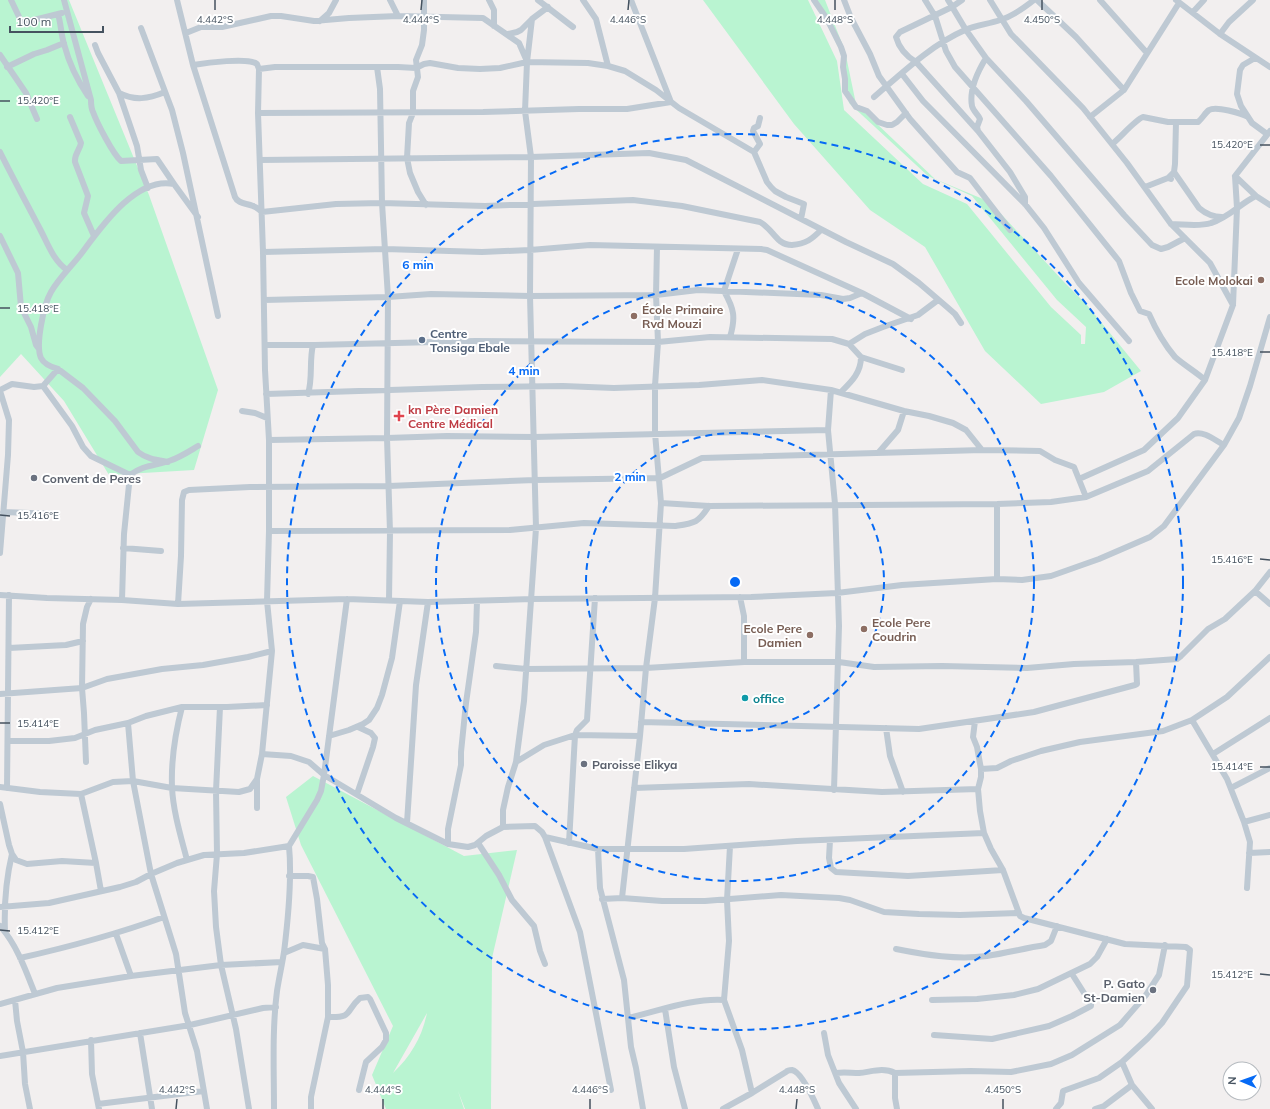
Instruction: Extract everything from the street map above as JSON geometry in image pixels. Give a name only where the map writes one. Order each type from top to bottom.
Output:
[{"type":"street","points":[[12,0],[22,23],[67,12]]},
{"type":"street","points":[[64,0],[91,100],[92,111],[118,158],[123,161],[157,159],[198,217]]},
{"type":"street","points":[[177,0],[194,65],[234,196],[236,200],[252,205],[262,212],[336,204],[382,203],[485,206],[633,200],[682,206],[760,222],[767,226],[780,241],[788,245],[806,243],[822,230]]},
{"type":"street","points":[[320,21],[329,13],[336,0]]},
{"type":"street","points":[[390,0],[398,16]]},
{"type":"street","points":[[424,0],[423,38],[422,45],[417,54],[416,68],[418,77],[413,91],[413,113],[409,123],[407,158],[410,173],[418,192],[426,205]]},
{"type":"street","points":[[489,0],[494,10],[494,26]]},
{"type":"street","points":[[538,0],[573,27]]},
{"type":"street","points":[[583,0],[596,19],[608,66]]},
{"type":"street","points":[[631,0],[671,102]]},
{"type":"street","points":[[814,0],[827,19],[843,52],[843,68],[846,79],[845,91],[856,107],[866,111],[878,122],[887,125],[892,125],[897,122],[906,113]]},
{"type":"street","points":[[844,0],[851,18],[886,86],[916,126],[957,172],[970,178],[1010,230]]},
{"type":"street","points":[[925,0],[935,16],[946,51],[955,67],[974,86],[1051,176],[1119,261],[1131,293],[1140,311],[1149,314],[1155,329],[1164,344],[1176,357],[1205,380]]},
{"type":"street","points":[[948,0],[966,30],[986,58],[1026,101],[1124,215],[1152,245],[1161,249],[1185,238]]},
{"type":"street","points":[[962,0],[935,16],[900,32],[896,36],[900,46],[907,56],[916,62],[978,131],[1010,172],[1026,197],[1025,204]]},
{"type":"street","points":[[990,0],[1014,38],[1090,117],[1112,144],[1171,224],[1210,262],[1233,305]]},
{"type":"street","points":[[874,96],[916,62],[944,42],[966,30],[1002,20],[1036,0],[1076,37],[1124,90]]},
{"type":"street","points":[[1100,0],[1147,53]]},
{"type":"street","points":[[1193,12],[1204,0]]},
{"type":"street","points":[[1220,34],[1253,0]]},
{"type":"street","points":[[1090,117],[1124,90],[1177,2],[1193,12],[1220,34],[1270,67]]},
{"type":"street","points":[[508,34],[517,32],[548,7]]},
{"type":"street","points":[[58,14],[70,64],[91,100]]},
{"type":"street","points":[[186,33],[201,27],[222,27],[271,16],[320,21],[398,16],[479,17],[488,21],[519,43],[527,62]]},
{"type":"street","points":[[503,827],[508,787],[516,762],[524,701],[536,528],[530,296],[531,157],[525,110],[527,62],[532,19]]},
{"type":"street","points":[[141,28],[172,110],[198,217],[218,316]]},
{"type":"street","points":[[7,67],[34,54],[64,43]]},
{"type":"street","points":[[95,45],[119,93],[137,146],[138,161],[148,188]]},
{"type":"street","points":[[0,55],[26,93],[37,119]]},
{"type":"street","points":[[978,131],[977,127],[980,119],[972,106],[972,98],[980,68],[986,58]]},
{"type":"street","points":[[1079,479],[1144,450],[1181,415],[1205,380],[1233,305],[1237,208],[1235,176],[1269,132],[1255,126],[1241,106],[1237,94],[1240,70],[1243,65],[1255,58]]},
{"type":"street","points":[[194,65],[228,61],[254,61],[257,64],[258,69],[266,394],[269,440],[267,601],[272,651],[262,754],[257,779],[257,808]]},
{"type":"street","points":[[258,69],[275,67],[416,68],[430,63],[458,68],[480,69],[500,68],[527,62],[588,63],[608,66],[626,71],[656,90],[671,102],[754,152],[761,170],[771,187],[786,197],[804,204],[801,219]]},
{"type":"street","points":[[376,67],[380,89],[382,203],[388,297],[387,438],[390,532],[389,600]]},
{"type":"street","points":[[902,74],[923,101],[1025,204],[1044,228],[1079,283],[1128,341]]},
{"type":"street","points":[[119,93],[128,98],[138,99],[165,92]]},
{"type":"street","points":[[258,113],[413,113],[627,109],[671,102]]},
{"type":"street","points":[[1112,144],[1140,118],[1146,117],[1164,122],[1198,122],[1208,111],[1212,109],[1233,112],[1248,117]]},
{"type":"street","points":[[70,117],[81,143],[74,157],[74,162],[88,196],[84,213],[94,236]]},
{"type":"street","points":[[754,152],[760,144],[753,131],[754,128],[758,126],[760,118]]},
{"type":"street","points":[[1176,122],[1174,172],[1178,180],[1203,212],[1212,216],[1223,217]]},
{"type":"street","points":[[0,152],[41,230],[47,245],[58,263],[67,270]]},
{"type":"street","points":[[260,160],[531,157],[649,153],[686,160],[822,230],[893,264],[919,283],[955,314],[961,323]]},
{"type":"street","points":[[1144,187],[1168,178],[1174,172]]},
{"type":"street","points":[[1235,176],[1256,196],[1270,205]]},
{"type":"street","points":[[1168,178],[1178,180]]},
{"type":"street","points":[[168,462],[142,456],[115,421],[83,388],[58,370],[44,363],[40,357],[40,333],[45,307],[51,292],[115,211],[134,196],[148,188],[164,183],[174,184]]},
{"type":"street","points":[[1171,224],[1209,224],[1237,208],[1246,200],[1256,196]]},
{"type":"street","points":[[0,236],[18,273],[21,307],[31,327],[33,338],[40,349]]},
{"type":"street","points":[[263,252],[385,249],[482,252],[590,245],[761,249],[767,250],[862,293],[911,319]]},
{"type":"street","points":[[622,898],[646,668],[655,598],[662,503],[655,433],[655,386],[658,342],[656,295],[657,247]]},
{"type":"street","points":[[730,337],[734,313],[724,291],[738,249]]},
{"type":"street","points":[[264,300],[388,297],[431,294],[530,296],[656,295],[698,290],[821,295],[842,299],[850,298],[862,293]]},
{"type":"street","points":[[849,344],[865,334],[918,316],[938,300]]},
{"type":"street","points":[[0,595],[178,604],[347,599],[428,602],[532,599],[740,597],[837,593],[902,585],[997,579],[1022,580],[1051,576],[1093,562],[1150,537],[1164,526],[1224,445],[1239,418],[1270,317]]},
{"type":"street","points":[[265,345],[387,344],[475,341],[658,342],[710,337],[832,339],[849,344],[861,357],[902,370]]},
{"type":"street","points":[[308,394],[311,384],[310,363],[313,345]]},
{"type":"street","points":[[841,392],[856,378],[861,357]]},
{"type":"street","points":[[0,553],[8,454],[9,420],[0,390],[12,384],[34,387],[43,386],[58,370]]},
{"type":"street","points":[[266,394],[532,387],[614,388],[699,385],[762,380],[841,392],[904,411],[930,416],[953,423],[966,430],[982,450]]},
{"type":"street","points":[[43,386],[72,426],[87,452],[91,456],[130,475]]},
{"type":"street","points":[[831,390],[828,430],[835,504],[839,626],[834,790]]},
{"type":"street","points":[[242,411],[267,418]]},
{"type":"street","points":[[879,452],[898,430],[904,411]]},
{"type":"street","points":[[269,440],[447,436],[534,437],[828,430]]},
{"type":"street","points":[[662,503],[709,506],[997,504],[1051,502],[1086,496],[1148,471],[1194,434],[1200,433],[1224,445]]},
{"type":"street","points":[[130,475],[143,467],[168,462],[198,446]]},
{"type":"street","points":[[178,604],[182,556],[182,500],[184,492],[189,490],[660,478],[702,458],[982,450],[1042,452],[1055,460],[1073,466],[1086,496]]},
{"type":"street","points":[[122,600],[123,548],[130,475]]},
{"type":"street","points":[[997,504],[997,579]]},
{"type":"street","points":[[269,531],[390,532],[510,530],[584,523],[660,526],[682,525],[696,521],[702,517],[709,506]]},
{"type":"street","points":[[3,512],[57,514]]},
{"type":"street","points":[[123,548],[161,550]]},
{"type":"street","points":[[496,666],[526,670],[646,668],[744,662],[839,662],[874,667],[942,666],[1027,668],[1177,659],[1182,656],[1208,629],[1226,619],[1255,591],[1270,572]]},
{"type":"street","points":[[1255,591],[1270,604]]},
{"type":"street","points":[[7,788],[9,741],[9,595]]},
{"type":"street","points":[[740,597],[744,616],[744,662]]},
{"type":"street","points":[[569,843],[575,735],[577,730],[587,720],[595,598]]},
{"type":"street","points":[[86,762],[82,688],[83,641],[84,616],[91,599]]},
{"type":"street","points":[[274,1109],[276,1007],[277,991],[284,953],[289,876],[289,846],[317,800],[324,775],[347,599]]},
{"type":"street","points":[[448,844],[448,829],[460,765],[466,703],[476,632],[477,600]]},
{"type":"street","points":[[329,736],[358,727],[369,720],[377,708],[392,658],[400,601]]},
{"type":"street","points":[[407,823],[416,685],[428,602]]},
{"type":"street","points":[[9,648],[66,645],[83,641]]},
{"type":"street","points":[[0,694],[82,688],[107,679],[162,669],[248,657],[272,651]]},
{"type":"street","points":[[981,769],[997,768],[1010,761],[1041,751],[1080,742],[1163,731],[1192,720],[1232,693],[1270,657]]},
{"type":"street","points":[[641,722],[919,729],[1034,712],[1136,685],[1136,662]]},
{"type":"street","points":[[9,741],[49,741],[75,738],[85,733],[105,727],[128,723],[146,716],[182,707],[267,705]]},
{"type":"street","points":[[182,707],[175,737],[172,763],[172,788],[187,860]]},
{"type":"street","points":[[220,707],[216,791],[216,854],[214,891],[216,928],[221,965],[236,1029],[249,1109]]},
{"type":"street","points":[[1213,754],[1270,718]]},
{"type":"street","points":[[1192,720],[1227,779],[1244,822],[1250,842],[1247,888]]},
{"type":"street","points":[[975,721],[973,737],[977,747],[981,769],[978,789],[984,833],[1003,870],[1020,916],[1125,944],[1165,945],[1188,948],[1190,950],[1187,986],[1162,1023],[1122,1062],[1100,1078],[1063,1091],[1061,1103],[1056,1109]]},
{"type":"street","points":[[128,723],[133,781],[151,874],[176,954],[186,1013],[197,1051],[207,1109]]},
{"type":"street","points":[[357,794],[375,738],[371,733],[358,727]]},
{"type":"street","points":[[886,728],[890,756],[903,792]]},
{"type":"street","points":[[516,762],[544,745],[575,735],[640,736]]},
{"type":"street","points":[[262,754],[279,755],[302,759],[309,762],[324,775],[407,823],[448,844],[468,847],[478,844],[486,836],[503,827],[532,825],[537,827],[544,837],[580,932],[611,1090]]},
{"type":"street","points":[[1231,788],[1270,768]]},
{"type":"street","points":[[0,787],[40,792],[82,794],[114,782],[133,781],[172,788],[244,791],[250,789],[257,779]]},
{"type":"street","points":[[634,788],[749,784],[834,790],[903,792],[978,789]]},
{"type":"street","points":[[82,794],[101,891]]},
{"type":"street","points":[[0,804],[5,831],[12,854],[16,860],[27,864],[62,861],[96,863]]},
{"type":"street","points":[[1244,822],[1270,815]]},
{"type":"street","points":[[544,837],[598,849],[684,849],[830,840],[984,833]]},
{"type":"street","points":[[830,840],[829,858],[831,868],[836,872],[908,876],[1003,870]]},
{"type":"street","points":[[478,844],[499,875],[512,900],[534,926],[545,964]]},
{"type":"street","points":[[2,907],[49,903],[101,891],[136,882],[151,874],[187,860],[204,856],[244,853],[289,846]]},
{"type":"street","points":[[730,846],[727,900],[729,941],[724,1000],[742,1050],[752,1093]]},
{"type":"street","points":[[598,849],[600,888],[624,980],[631,1047],[642,1109]]},
{"type":"street","points":[[1249,853],[1270,852]]},
{"type":"street","points":[[6,932],[2,907],[12,854]]},
{"type":"street","points":[[289,876],[313,877],[328,985],[328,1017],[312,1090],[311,1109]]},
{"type":"street","points":[[602,899],[622,898],[662,901],[727,900],[781,895],[844,899],[884,912],[960,915],[1019,913]]},
{"type":"street","points":[[20,958],[116,934],[164,916]]},
{"type":"street","points":[[0,926],[6,932],[20,958],[35,994]]},
{"type":"street","points":[[896,948],[943,957],[987,956],[1044,945],[1051,941],[1058,926]]},
{"type":"street","points":[[116,934],[131,976]]},
{"type":"street","points":[[932,1000],[977,999],[1020,994],[1038,989],[1072,974],[1090,964],[1097,957],[1107,939]]},
{"type":"street","points":[[284,953],[304,945],[324,949]]},
{"type":"street","points":[[836,1073],[858,1073],[884,1070],[895,1073],[1013,1071],[1051,1064],[1072,1055],[1120,1025],[1146,995],[1159,975],[1165,945]]},
{"type":"street","points":[[0,1004],[76,984],[221,965],[282,962]]},
{"type":"street","points":[[934,1035],[990,1040],[1049,1026],[1072,1016],[1091,1004],[1072,974]]},
{"type":"street","points":[[328,1017],[337,1017],[348,1014],[360,998],[368,997],[386,1033],[385,1044],[366,1062],[358,1090]]},
{"type":"street","points":[[15,1000],[17,1021],[23,1052],[25,1084],[30,1109]]},
{"type":"street","points":[[628,1018],[702,1001],[724,1000]]},
{"type":"street","points":[[0,1056],[190,1025],[263,1008],[276,1007]]},
{"type":"street","points":[[665,1009],[674,1067],[685,1109]]},
{"type":"street","points":[[140,1033],[152,1109]]},
{"type":"street","points":[[824,1033],[828,1056],[846,1094],[856,1109]]},
{"type":"street","points":[[91,1040],[92,1074],[99,1107],[150,1098],[204,1091]]},
{"type":"street","points":[[1122,1062],[1132,1085],[1152,1109]]},
{"type":"street","points":[[723,1109],[786,1072],[794,1070],[805,1083],[818,1109]]},
{"type":"street","points":[[895,1073],[894,1098],[897,1109]]},
{"type":"street","points":[[1095,1109],[1104,1106],[1132,1085]]},
{"type":"green space","points":[[0,0],[69,0],[149,195],[218,390],[194,470],[109,475],[64,401],[21,354],[0,377]]},
{"type":"green space","points":[[703,0],[808,0],[837,61],[844,110],[923,184],[967,204],[1051,307],[1081,335],[1081,344],[1085,344],[1086,327],[1057,300],[972,196],[928,176],[849,103],[842,54],[816,0],[825,0],[845,51],[856,104],[935,179],[990,202],[1087,305],[1141,371],[1104,392],[1041,404],[985,351],[925,247],[870,210],[794,124]]},
{"type":"green space","points":[[313,776],[464,856],[517,850],[492,958],[491,1109],[465,1109],[458,1091],[464,1109],[386,1109],[372,1075],[393,1026],[301,845],[286,797]],"holes":[[[427,1013],[415,1046],[393,1073]]]},
{"type":"place","name":"Ecole Molokai","points":[[1261,280]]},
{"type":"place","name":"École Primaire Rvd Mouzi","points":[[634,316]]},
{"type":"place","name":"Centre Tonsiga Ebale","points":[[422,340]]},
{"type":"place","name":"kn Père Damien Centre Médical","points":[[399,416]]},
{"type":"place","name":"Convent de Peres","points":[[34,478]]},
{"type":"place","name":"Ecole Pere Coudrin","points":[[864,629]]},
{"type":"place","name":"Ecole Pere Damien","points":[[810,635]]},
{"type":"place","name":"office","points":[[745,698]]},
{"type":"place","name":"Paroisse Elikya","points":[[584,764]]},
{"type":"place","name":"P. Gato St-Damien","points":[[1153,990]]}]
